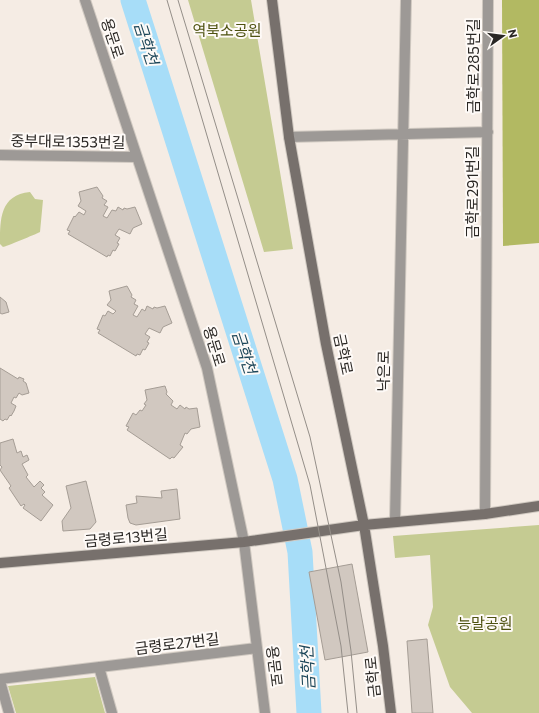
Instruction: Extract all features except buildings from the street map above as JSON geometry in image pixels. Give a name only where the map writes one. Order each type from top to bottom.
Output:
[{"type":"main road","name":"금학로","points":[[272,0],[289,137],[326,344],[364,525],[383,646],[391,713]]},
{"type":"main road","points":[[364,525],[485,514],[539,506]]},
{"type":"main road","name":"금령로13번길","points":[[0,563],[244,542],[364,525]]},
{"type":"street","name":"용문로","points":[[85,0],[136,158],[207,368],[244,542],[265,713]]},
{"type":"street","points":[[403,133],[406,0]]},
{"type":"street","name":"금학로285번길","points":[[488,0],[488,132]]},
{"type":"street","name":"금학로291번길","points":[[289,137],[488,132],[485,514]]},
{"type":"street","name":"낙은로","points":[[395,521],[403,133]]},
{"type":"street","name":"중부대로1353번길","points":[[0,155],[136,158]]},
{"type":"street","name":"금령로27번길","points":[[9,713],[0,680],[257,648]]},
{"type":"street","points":[[99,667],[112,713]]},
{"type":"green space","name":"역북소공원","points":[[188,0],[251,0],[293,249],[264,252]]},
{"type":"green space","points":[[502,0],[539,0],[539,243],[503,246]]},
{"type":"green space","points":[[30,192],[35,199],[43,200],[40,232],[3,247],[0,244],[0,226],[7,203],[20,194]]},
{"type":"green space","name":"능말공원","points":[[539,525],[539,713],[472,713],[450,687],[428,625],[433,607],[430,555],[395,558],[393,536]]},
{"type":"green space","points":[[95,677],[105,713],[16,713],[8,686]]},
{"type":"waterway","name":"금학천","points":[[133,0],[285,479],[300,552],[309,713]]},
{"type":"tram line","points":[[167,0],[310,485],[341,646],[348,713]]},
{"type":"tram line","points":[[178,0],[310,437],[341,582],[351,651],[357,713]]}]
